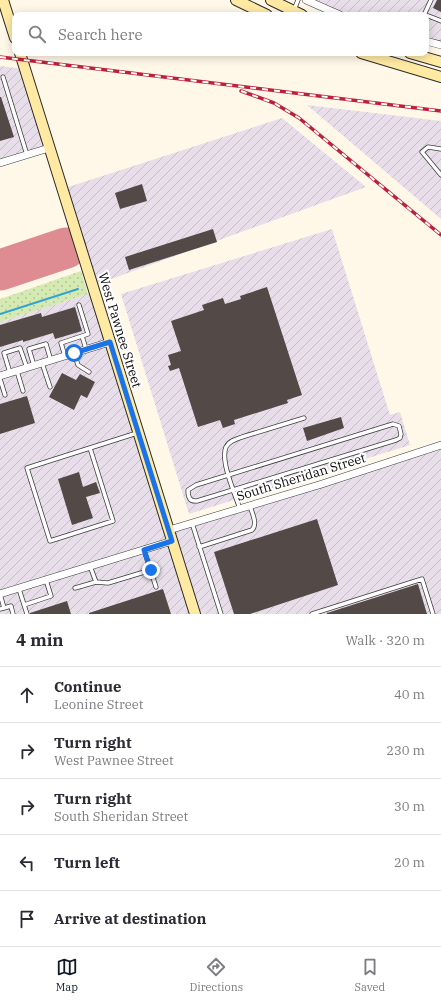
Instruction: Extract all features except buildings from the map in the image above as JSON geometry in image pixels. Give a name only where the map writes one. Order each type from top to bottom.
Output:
[{"type":"main road","points":[[3,0],[12,28]]},
{"type":"main road","points":[[236,0],[261,12]]},
{"type":"main road","points":[[271,0],[292,12]]},
{"type":"main road","name":"West Pawnee Street","points":[[21,56],[195,614]]},
{"type":"main road","points":[[371,56],[441,77]]},
{"type":"main road","points":[[420,56],[441,62]]},
{"type":"street","points":[[306,0],[333,12]]},
{"type":"street","points":[[429,42],[441,46]]},
{"type":"street","points":[[0,163],[49,148]]},
{"type":"street","points":[[0,378],[14,372],[110,342]]},
{"type":"street","name":"South Sheridan Street","points":[[168,530],[322,484],[441,445]]},
{"type":"street","points":[[0,594],[172,541]]},
{"type":"lane","points":[[296,12],[298,0]]},
{"type":"lane","points":[[426,12],[431,0]]},
{"type":"lane","points":[[429,16],[441,21]]},
{"type":"lane","points":[[3,77],[27,155]]},
{"type":"lane","points":[[441,149],[428,147],[422,152],[441,175]]},
{"type":"lane","points":[[65,356],[61,342],[88,334],[79,305]]},
{"type":"lane","points":[[82,336],[87,350]]},
{"type":"lane","points":[[30,367],[29,349],[46,344],[51,361]]},
{"type":"lane","points":[[23,391],[4,353],[20,348],[30,367]]},
{"type":"lane","points":[[74,353],[78,365],[89,372]]},
{"type":"lane","points":[[42,364],[50,387]]},
{"type":"lane","points":[[0,378],[5,395]]},
{"type":"lane","points":[[240,509],[224,455],[227,446],[232,440],[304,418]]},
{"type":"lane","points":[[393,424],[399,426],[401,434],[400,438],[396,440],[234,490],[196,501],[190,499],[188,494],[188,490],[196,485],[393,424]]},
{"type":"lane","points":[[90,448],[113,520],[50,541],[27,468],[138,432]]},
{"type":"lane","points":[[199,547],[255,528],[250,506]]},
{"type":"lane","points":[[192,523],[221,614]]},
{"type":"lane","points":[[144,550],[156,587]]},
{"type":"lane","points":[[90,566],[96,582]]},
{"type":"lane","points":[[75,588],[96,582],[108,583],[151,570]]},
{"type":"lane","points":[[312,614],[422,579],[433,614]]},
{"type":"lane","points":[[24,605],[51,596],[46,580]]},
{"type":"lane","points":[[18,589],[27,614]]},
{"type":"lane","points":[[0,594],[2,608],[11,606],[13,614]]},
{"type":"shaded area","points":[[306,0],[441,0],[441,45],[429,42],[429,12],[333,12]]},
{"type":"shaded area","points":[[0,66],[25,69],[49,148],[0,163]]},
{"type":"shaded area","points":[[307,105],[441,121],[441,219]]},
{"type":"shaded area","points":[[282,118],[366,187],[92,286],[62,189]]},
{"type":"shaded area","points":[[332,229],[390,415],[400,412],[410,445],[189,514],[121,294]]},
{"type":"shaded area","points":[[94,292],[169,530],[441,449],[441,614],[0,614],[0,322]]},
{"type":"green space","points":[[81,271],[88,294],[0,322],[0,299]]},
{"type":"waterway","points":[[0,314],[78,289]]},
{"type":"runway","points":[[0,270],[66,248]]},
{"type":"railway","points":[[0,57],[441,111]]},
{"type":"railway","points":[[241,91],[274,103],[299,118],[441,235]]},
{"type":"route","points":[[74,353],[110,342],[172,541],[144,550],[151,570]]}]
